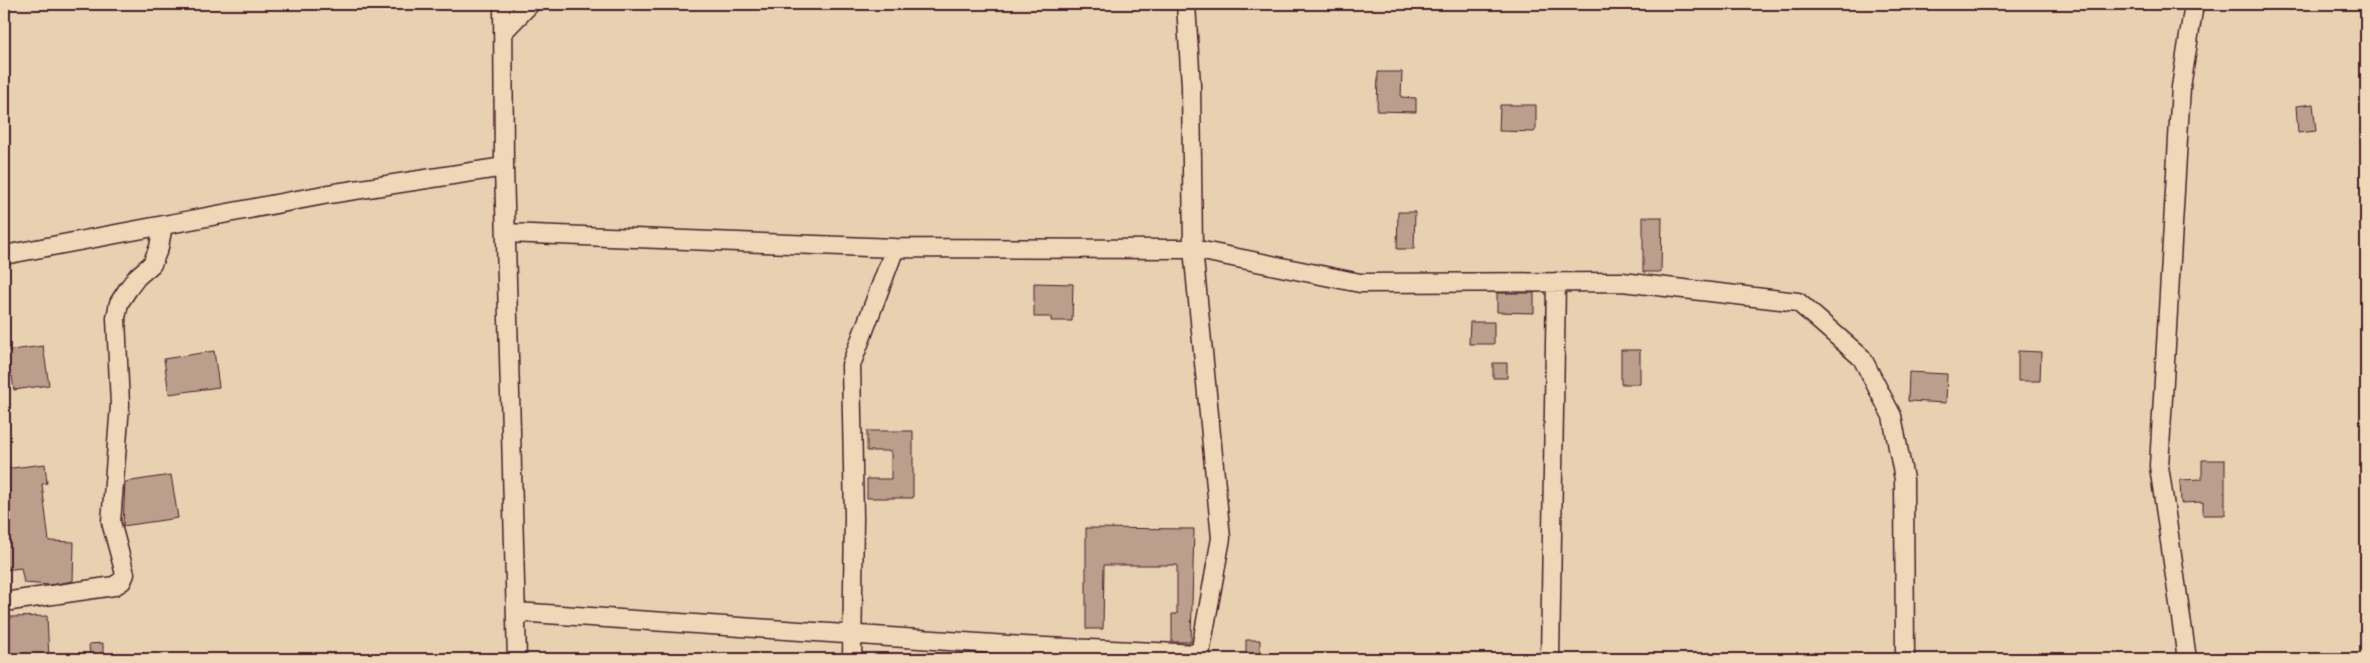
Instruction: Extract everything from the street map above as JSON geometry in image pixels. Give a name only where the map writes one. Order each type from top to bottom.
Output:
[{"type":"street","points":[[504,4],[504,167],[517,659]]},
{"type":"street","points":[[504,31],[530,4]]},
{"type":"street","points":[[516,612],[1200,657],[1221,538],[1193,249],[1191,86],[1186,4]]},
{"type":"street","points":[[2187,659],[2159,466],[2181,87],[2194,4]]},
{"type":"street","points":[[4,255],[329,194],[504,167]]},
{"type":"street","points":[[4,602],[114,586],[122,581],[125,574],[110,522],[120,405],[116,318],[119,303],[128,289],[137,277],[152,264],[159,247],[163,225]]},
{"type":"street","points":[[506,233],[895,248],[1193,249],[1360,283],[1622,282],[1798,302],[1862,358],[1892,416],[1904,480],[1905,659]]},
{"type":"street","points":[[852,659],[854,517],[851,365],[895,248]]},
{"type":"street","points":[[1550,659],[1556,282]]},
{"type":"building","points":[[1378,72],[1402,72],[1401,97],[1416,98],[1416,112],[1377,111]]},
{"type":"building","points":[[2313,104],[2316,131],[2298,133],[2296,106]]},
{"type":"building","points":[[1500,105],[1536,105],[1536,129],[1534,132],[1499,131]]},
{"type":"building","points":[[1398,212],[1415,212],[1414,249],[1397,249]]},
{"type":"building","points":[[1643,217],[1662,217],[1661,272],[1643,272]]},
{"type":"building","points":[[1034,283],[1073,284],[1072,321],[1051,321],[1051,317],[1034,317]]},
{"type":"building","points":[[1497,293],[1534,293],[1534,313],[1497,312]]},
{"type":"building","points":[[1470,322],[1494,322],[1494,344],[1469,344]]},
{"type":"building","points":[[43,346],[49,385],[14,390],[12,376],[6,377],[4,351]]},
{"type":"building","points":[[1621,350],[1640,350],[1640,384],[1621,384]]},
{"type":"building","points":[[214,351],[219,387],[169,394],[164,359]]},
{"type":"building","points":[[2018,351],[2041,352],[2040,381],[2018,381]]},
{"type":"building","points":[[1493,363],[1507,363],[1507,378],[1493,378]]},
{"type":"building","points":[[1909,372],[1947,374],[1946,403],[1908,401]]},
{"type":"building","points":[[867,431],[913,431],[913,498],[867,498],[867,479],[891,479],[891,451],[867,451]]},
{"type":"building","points":[[2202,460],[2225,460],[2225,515],[2203,515],[2203,502],[2181,503],[2180,480],[2202,479]]},
{"type":"building","points":[[45,464],[47,483],[42,484],[49,541],[74,542],[73,581],[50,585],[24,583],[21,568],[4,570],[4,469]]},
{"type":"building","points":[[171,475],[178,518],[123,526],[125,482]]},
{"type":"building","points":[[1086,528],[1194,529],[1191,642],[1172,642],[1172,614],[1177,614],[1177,565],[1104,565],[1103,629],[1086,629]]},
{"type":"building","points":[[47,616],[49,659],[9,659],[9,656],[4,657],[4,620],[10,619],[10,617]]},
{"type":"building","points":[[1246,640],[1260,640],[1260,658],[1246,657]]},
{"type":"building","points":[[103,643],[103,659],[90,659],[89,644]]}]
